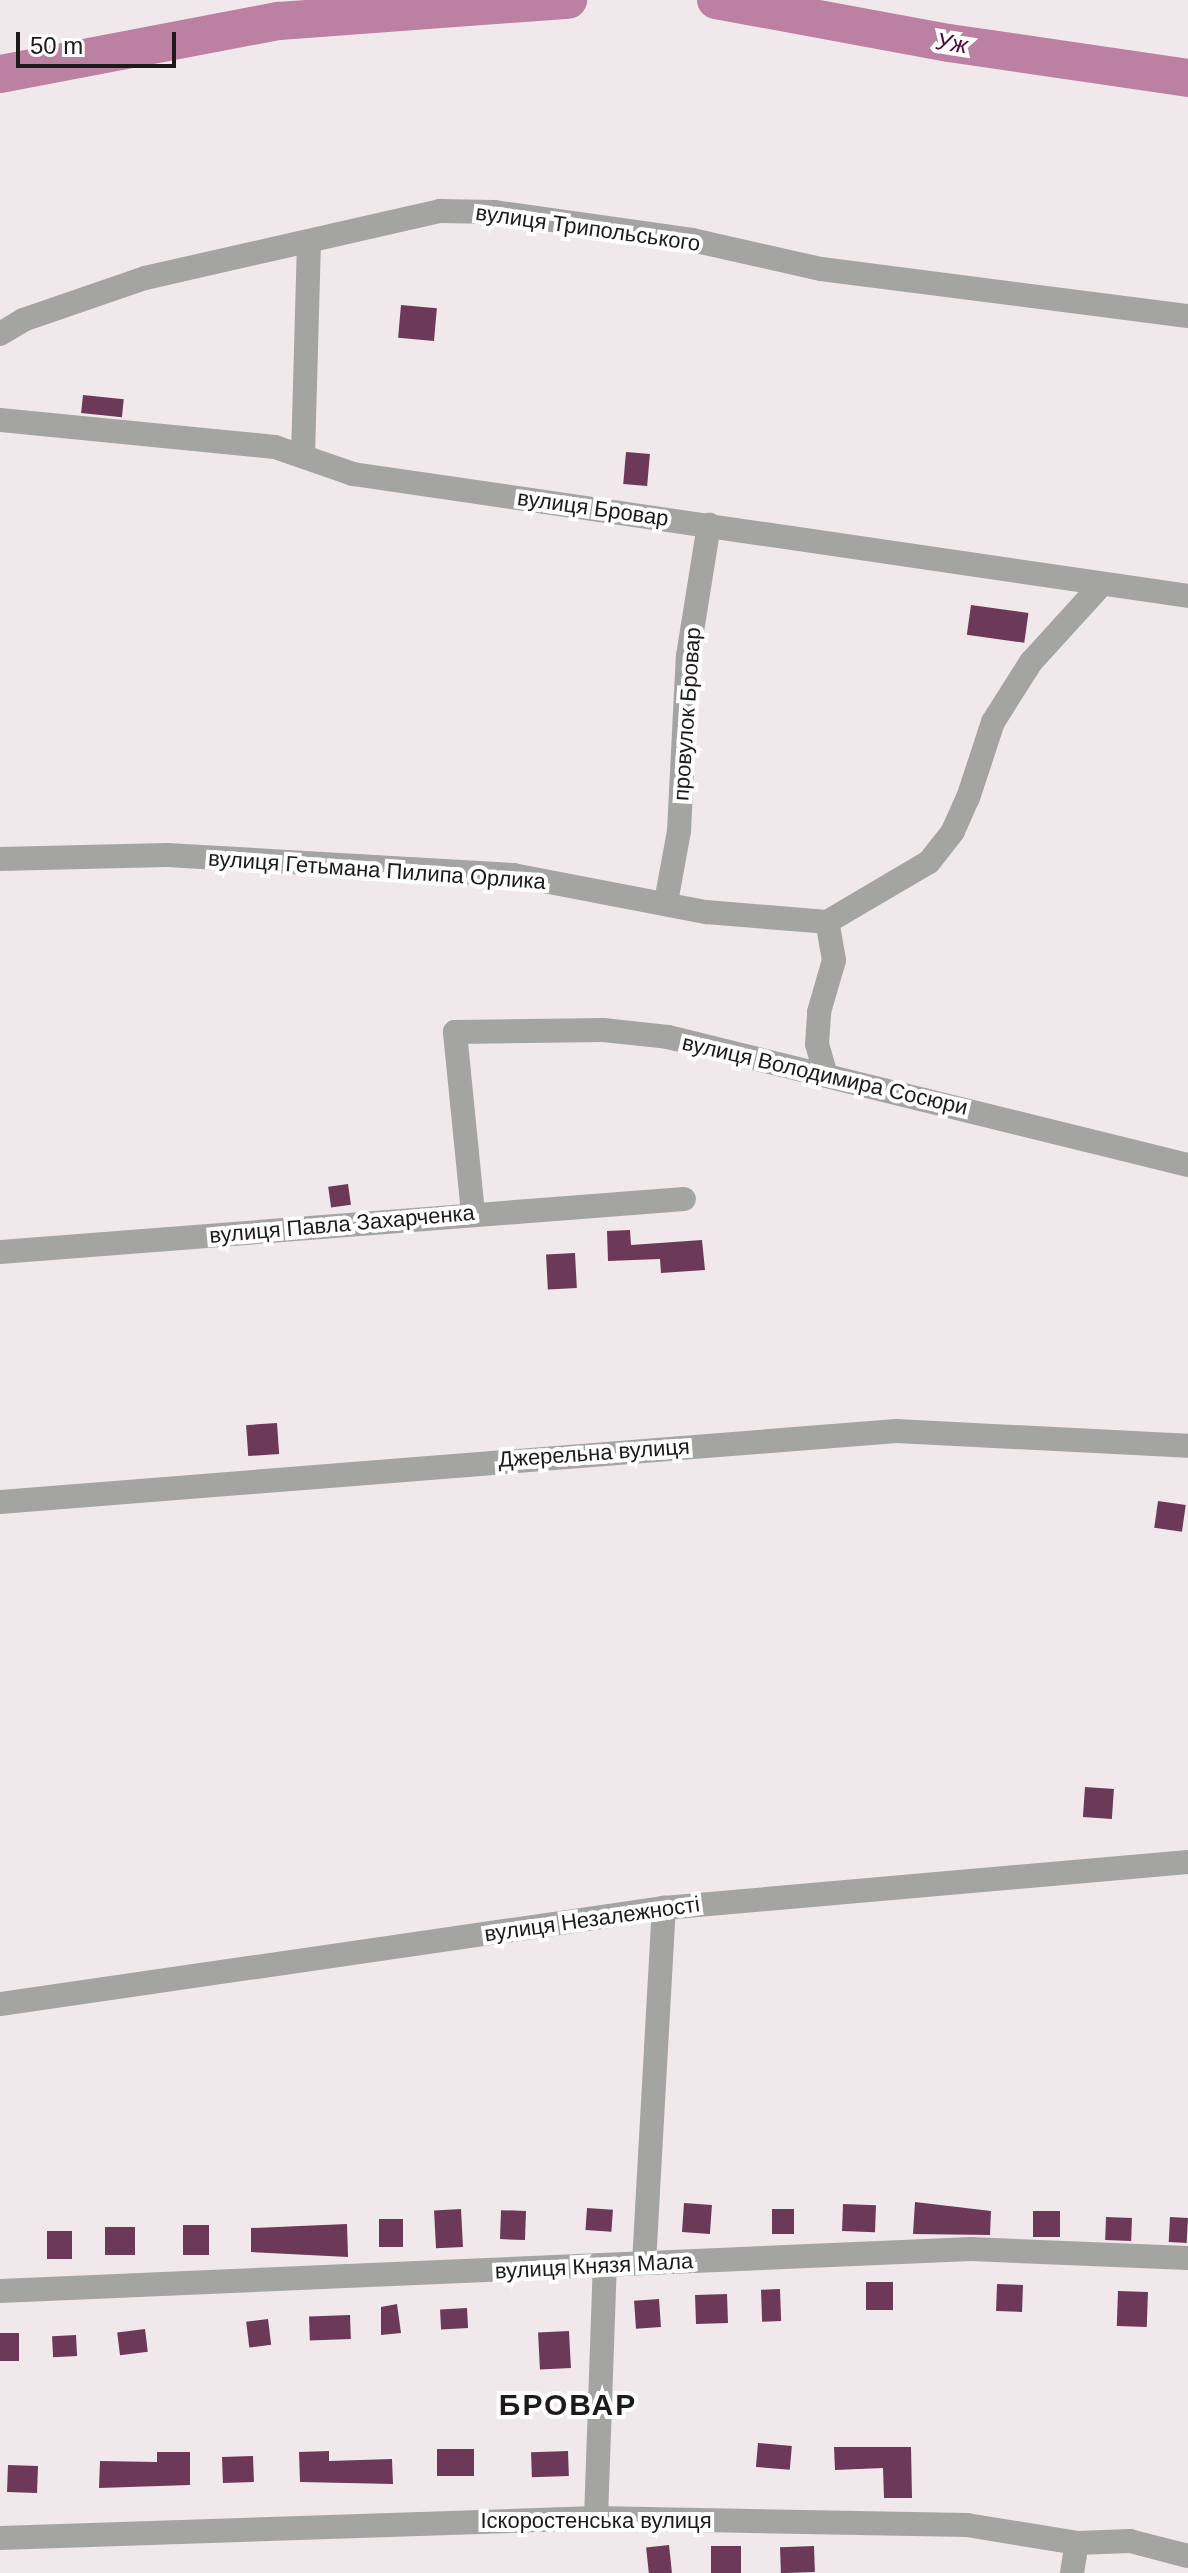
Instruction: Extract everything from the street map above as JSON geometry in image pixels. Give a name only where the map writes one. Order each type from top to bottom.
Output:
[{"type":"street","name":"вулиця Трипольського","points":[[0,334],[23,320],[145,278],[440,211],[494,212],[692,240],[821,269],[1188,316]]},
{"type":"street","points":[[303,456],[309,242]]},
{"type":"street","name":"вулиця Бровар","points":[[0,420],[275,447],[353,474],[1188,596]]},
{"type":"street","name":"провулок Бровар","points":[[666,902],[679,831],[688,656],[709,525]]},
{"type":"street","points":[[825,1072],[817,1044],[819,1012],[834,960],[827,922],[929,862],[953,831],[968,798],[993,722],[1031,662],[1102,584]]},
{"type":"street","name":"вулиця Гетьмана Пилипа Орлика","points":[[0,859],[167,855],[513,875],[706,912],[827,922]]},
{"type":"street","name":"вулиця Володимира Сосюри","points":[[473,1213],[455,1032],[603,1030],[668,1037],[825,1072],[1188,1165]]},
{"type":"street","name":"вулиця Павла Захарченка","points":[[0,1252],[684,1199]]},
{"type":"street","name":"Джерельна вулиця","points":[[0,1502],[896,1431],[1188,1446]]},
{"type":"street","name":"вулиця Незалежності","points":[[0,2004],[664,1908],[1188,1862]]},
{"type":"street","points":[[644,2263],[664,1908]]},
{"type":"street","name":"вулиця Князя Мала","points":[[0,2291],[971,2249],[1188,2258]]},
{"type":"street","points":[[596,2518],[605,2266]]},
{"type":"street","name":"Іскоростенська вулиця","points":[[0,2538],[596,2518],[967,2525],[1077,2543],[1130,2541],[1188,2556]]},
{"type":"street","points":[[1072,2573],[1077,2543]]},
{"type":"building","points":[[401,305],[437,308],[434,341],[398,338]]},
{"type":"building","points":[[83,395],[124,399],[122,417],[81,413]]},
{"type":"building","points":[[626,452],[650,454],[647,486],[623,484]]},
{"type":"building","points":[[971,605],[1028,613],[1024,643],[967,635]]},
{"type":"building","points":[[348,1184],[351,1205],[331,1208],[328,1187]]},
{"type":"building","points":[[630,1230],[631,1245],[702,1240],[705,1270],[661,1273],[660,1259],[608,1261],[607,1231]]},
{"type":"building","points":[[575,1253],[577,1288],[548,1289],[546,1255]]},
{"type":"building","points":[[277,1423],[279,1454],[248,1456],[246,1425]]},
{"type":"building","points":[[1158,1501],[1186,1505],[1182,1532],[1154,1528]]},
{"type":"building","points":[[1085,1787],[1114,1789],[1112,1819],[1083,1817]]},
{"type":"building","points":[[915,2202],[991,2211],[990,2235],[913,2234]]},
{"type":"building","points":[[684,2203],[712,2205],[710,2234],[682,2232]]},
{"type":"building","points":[[843,2204],[876,2205],[875,2232],[842,2231]]},
{"type":"building","points":[[587,2208],[613,2210],[611,2232],[585,2230]]},
{"type":"building","points":[[461,2209],[463,2247],[436,2248],[434,2210]]},
{"type":"building","points":[[772,2209],[794,2209],[794,2234],[772,2234]]},
{"type":"building","points":[[501,2210],[526,2211],[525,2240],[500,2239]]},
{"type":"building","points":[[1033,2211],[1060,2211],[1060,2237],[1033,2237]]},
{"type":"building","points":[[1106,2217],[1132,2218],[1131,2241],[1105,2240]]},
{"type":"building","points":[[1170,2217],[1188,2218],[1187,2243],[1169,2242]]},
{"type":"building","points":[[379,2219],[403,2219],[403,2247],[379,2247]]},
{"type":"building","points":[[347,2224],[348,2257],[251,2252],[251,2228]]},
{"type":"building","points":[[183,2225],[209,2225],[209,2255],[183,2255]]},
{"type":"building","points":[[105,2227],[135,2227],[135,2255],[105,2255]]},
{"type":"building","points":[[47,2231],[72,2231],[72,2259],[47,2259]]},
{"type":"building","points":[[866,2282],[893,2282],[893,2310],[866,2310]]},
{"type":"building","points":[[997,2284],[1023,2285],[1022,2312],[996,2311]]},
{"type":"building","points":[[780,2289],[781,2321],[762,2322],[761,2290]]},
{"type":"building","points":[[1118,2291],[1148,2292],[1147,2327],[1117,2326]]},
{"type":"building","points":[[727,2294],[728,2323],[696,2324],[695,2295]]},
{"type":"building","points":[[659,2299],[661,2327],[636,2329],[634,2301]]},
{"type":"building","points":[[397,2304],[401,2333],[381,2335],[381,2307]]},
{"type":"building","points":[[467,2308],[468,2328],[441,2329],[440,2309]]},
{"type":"building","points":[[350,2315],[351,2339],[310,2340],[309,2316]]},
{"type":"building","points":[[268,2319],[271,2345],[249,2347],[246,2322]]},
{"type":"building","points":[[145,2329],[148,2352],[120,2355],[117,2332]]},
{"type":"building","points":[[569,2331],[571,2368],[540,2370],[538,2333]]},
{"type":"building","points":[[0,2333],[19,2333],[19,2361],[0,2361]]},
{"type":"building","points":[[76,2335],[77,2356],[53,2357],[52,2336]]},
{"type":"building","points":[[758,2443],[792,2446],[790,2470],[756,2467]]},
{"type":"building","points":[[834,2447],[911,2447],[912,2498],[884,2498],[883,2468],[835,2470]]},
{"type":"building","points":[[437,2449],[474,2449],[474,2476],[437,2476]]},
{"type":"building","points":[[329,2451],[329,2461],[392,2459],[393,2484],[300,2482],[299,2452]]},
{"type":"building","points":[[568,2451],[569,2476],[532,2477],[531,2452]]},
{"type":"building","points":[[157,2452],[190,2452],[190,2485],[99,2488],[100,2461],[157,2462]]},
{"type":"building","points":[[253,2456],[254,2482],[223,2483],[222,2457]]},
{"type":"building","points":[[8,2465],[38,2466],[37,2493],[7,2492]]},
{"type":"building","points":[[669,2545],[672,2573],[649,2573],[646,2547]]},
{"type":"building","points":[[711,2546],[741,2546],[741,2573],[711,2573]]},
{"type":"building","points":[[814,2546],[815,2572],[781,2573],[780,2547]]},
{"type":"waterway","name":"Уж","points":[[0,74],[279,21],[568,0]]},
{"type":"waterway","name":"Уж","points":[[716,0],[949,43],[1188,78]]},
{"type":"district","name":"БРОВАР","points":[[568,2405]]}]
